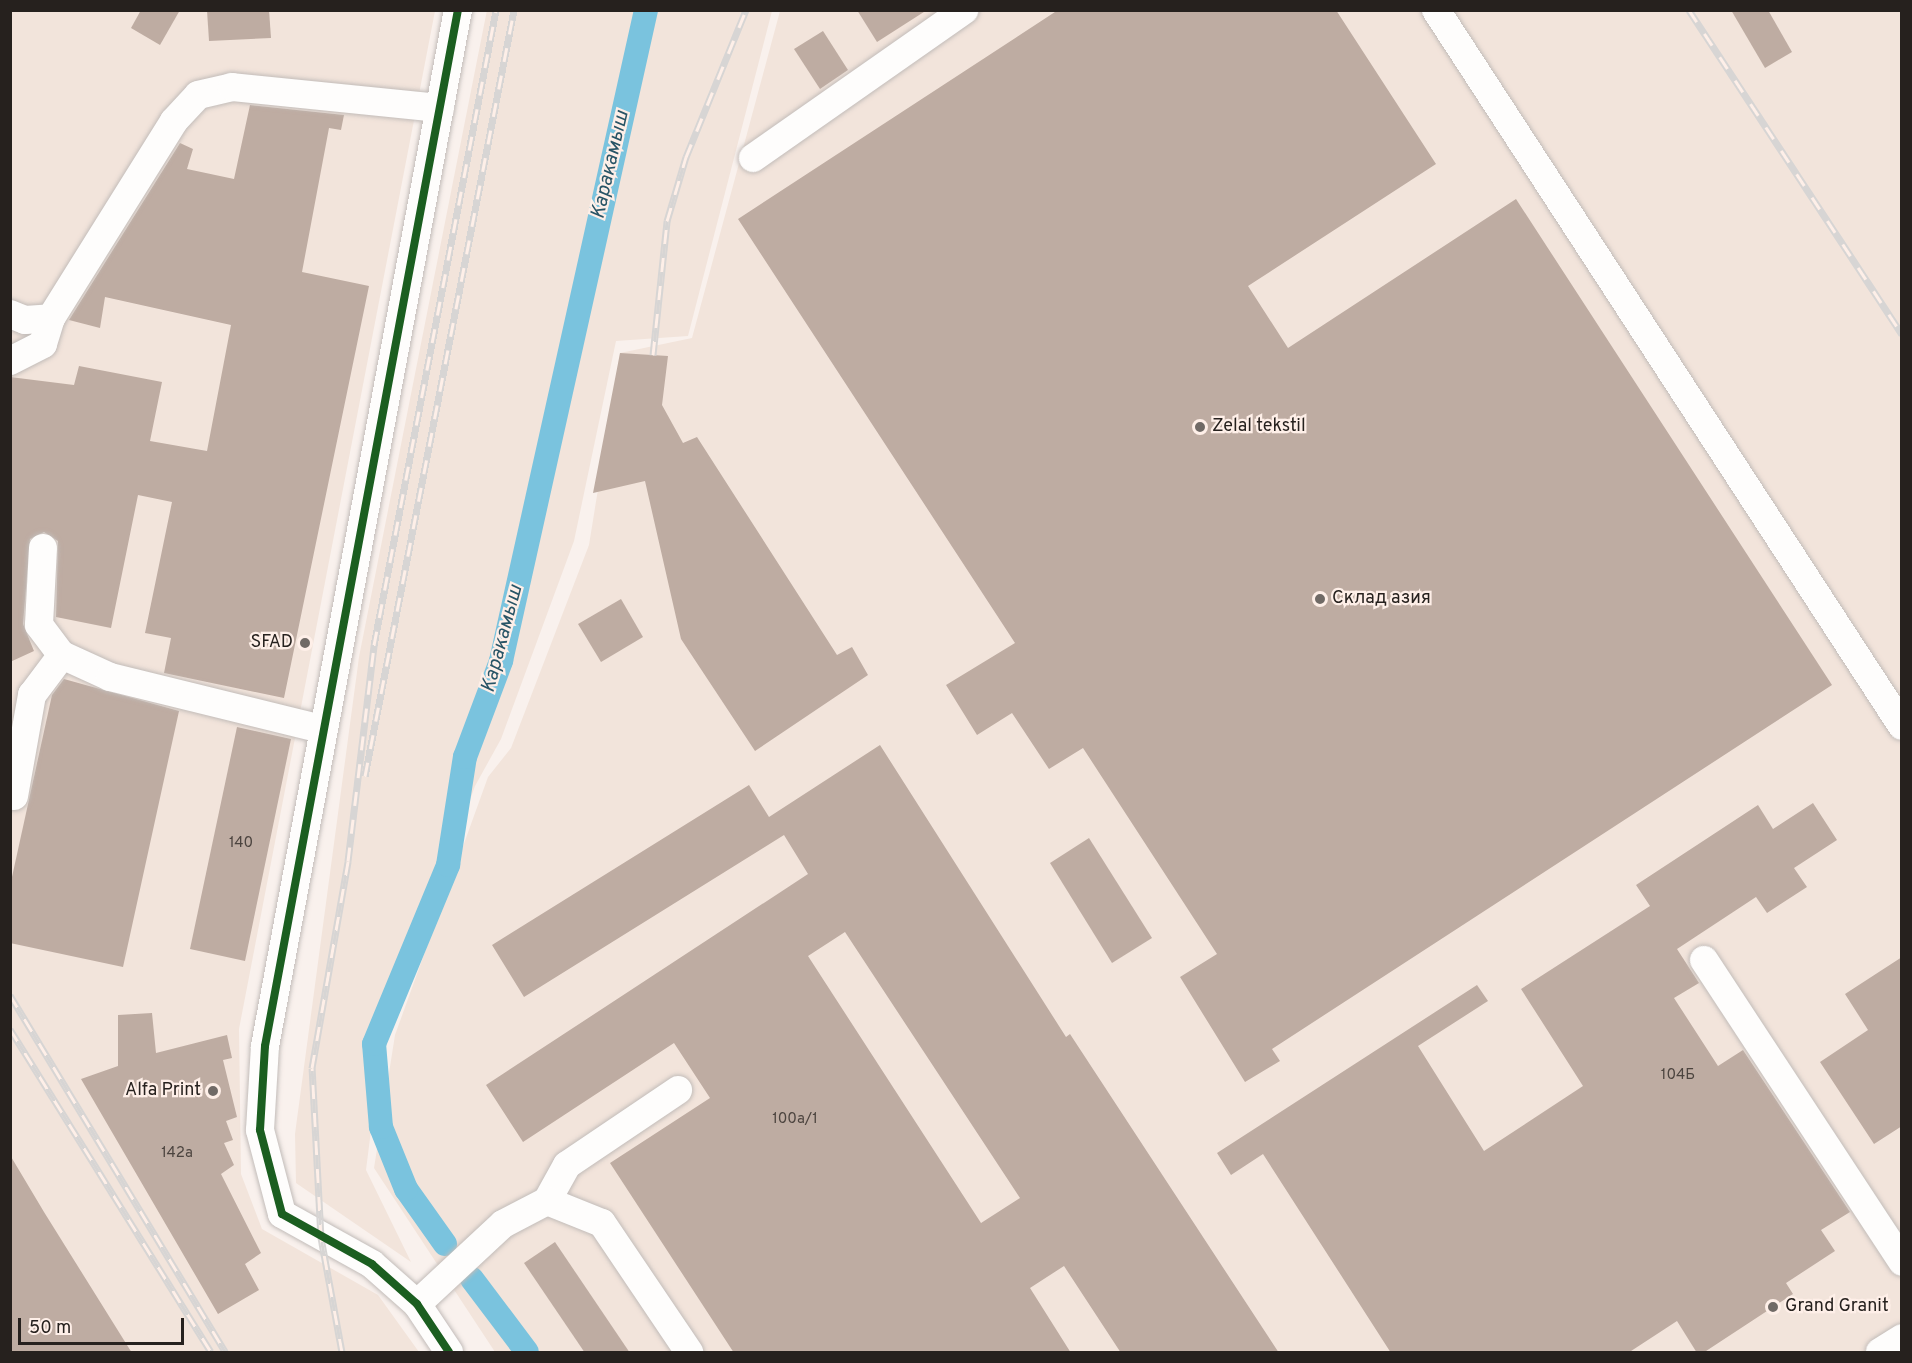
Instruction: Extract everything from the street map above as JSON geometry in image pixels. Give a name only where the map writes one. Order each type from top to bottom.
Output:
[{"type":"street","points":[[449,1353],[417,1304],[372,1264],[282,1214],[260,1130],[264,1046],[321,729],[458,10]]},
{"type":"street","points":[[753,158],[964,10]]},
{"type":"street","points":[[1436,10],[1902,726]]},
{"type":"street","points":[[10,361],[42,344],[51,318],[174,121],[198,95],[232,87],[440,108]]},
{"type":"street","points":[[10,314],[25,320],[51,318]]},
{"type":"street","points":[[43,548],[39,625],[62,655],[110,677],[321,729]]},
{"type":"street","points":[[14,796],[32,695],[62,655]]},
{"type":"street","points":[[1704,960],[1902,1262]]},
{"type":"street","points":[[417,1304],[502,1224],[547,1201],[567,1165],[678,1090]]},
{"type":"street","points":[[547,1201],[602,1223],[689,1353]]},
{"type":"street","points":[[1880,1353],[1902,1338]]},
{"type":"shaded area","points":[[487,10],[772,11],[688,336],[616,341],[574,541],[501,739],[475,786],[382,1043],[366,1170],[411,1262],[296,1183],[295,1134],[359,657]]},
{"type":"shaded area","points":[[10,11],[435,11],[239,1029],[241,1174],[262,1229],[378,1295],[419,1352],[11,1352]]},
{"type":"shaded area","points":[[780,11],[1901,11],[1901,1352],[495,1352],[374,1168],[395,1035],[488,777],[511,748],[589,545],[620,353],[692,338]]},
{"type":"building","points":[[141,10],[180,10],[160,45],[131,28]]},
{"type":"building","points":[[207,10],[269,10],[271,38],[209,41]]},
{"type":"building","points":[[857,10],[927,10],[877,42]]},
{"type":"building","points":[[1058,10],[1336,10],[1436,164],[1248,286],[1288,348],[1516,199],[1832,685],[1272,1049],[1280,1061],[1245,1082],[1180,977],[1217,954],[1083,748],[1049,769],[1012,713],[977,735],[946,685],[1015,643],[738,219]]},
{"type":"building","points":[[1731,10],[1768,10],[1792,52],[1765,68]]},
{"type":"building","points":[[823,31],[848,70],[820,89],[794,49]]},
{"type":"building","points":[[250,105],[344,115],[341,130],[329,128],[302,272],[369,286],[284,698],[164,673],[171,638],[145,633],[172,502],[138,495],[111,628],[56,617],[58,541],[44,532],[30,539],[23,624],[34,651],[10,662],[10,377],[74,385],[79,366],[162,382],[150,441],[207,451],[231,325],[105,297],[100,328],[69,320],[180,143],[193,149],[187,169],[234,179]]},
{"type":"building","points":[[620,353],[668,356],[662,405],[683,443],[697,437],[837,655],[852,647],[868,675],[755,751],[681,639],[645,481],[593,493]]},
{"type":"building","points":[[621,599],[643,637],[601,662],[578,624]]},
{"type":"building","points":[[64,679],[179,711],[123,967],[10,943],[10,886],[52,695]]},
{"type":"building","points":[[237,727],[291,739],[245,961],[190,949]]},
{"type":"building","points":[[880,745],[1066,1037],[1070,1034],[1279,1353],[1121,1353],[1064,1266],[1030,1288],[1071,1353],[734,1353],[610,1163],[710,1098],[674,1043],[523,1142],[486,1085],[808,874],[784,835],[524,997],[492,945],[749,785],[769,817]],"holes":[[[845,932],[1020,1198],[981,1223],[808,956]]]},
{"type":"building","points":[[1813,803],[1837,840],[1794,868],[1807,887],[1767,913],[1756,897],[1677,949],[1699,983],[1674,998],[1718,1066],[1743,1050],[1850,1212],[1821,1230],[1835,1251],[1786,1283],[1793,1294],[1703,1353],[1697,1353],[1677,1321],[1628,1353],[1391,1353],[1263,1154],[1231,1175],[1217,1153],[1477,985],[1488,1001],[1418,1046],[1484,1151],[1583,1086],[1521,989],[1650,906],[1636,885],[1758,805],[1773,829]]},
{"type":"building","points":[[1089,838],[1152,938],[1112,963],[1050,863]]},
{"type":"building","points":[[1902,957],[1902,1126],[1874,1144],[1820,1062],[1868,1030],[1845,994]]},
{"type":"building","points":[[152,1013],[156,1053],[227,1035],[232,1058],[223,1060],[237,1117],[226,1121],[233,1140],[224,1143],[234,1165],[221,1174],[261,1253],[245,1264],[259,1290],[218,1314],[81,1079],[118,1066],[118,1015]]},
{"type":"building","points":[[10,1155],[44,1212],[132,1353],[10,1353]]},
{"type":"building","points":[[555,1242],[630,1353],[585,1353],[524,1263]]},
{"type":"waterway","name":"Каракамыш","points":[[445,1244],[406,1189],[381,1127],[374,1044],[448,865],[465,757],[501,661],[646,10]]},
{"type":"waterway","name":"Каракамыш","points":[[472,1279],[527,1352]]},
{"type":"railway","points":[[342,1352],[321,1238],[312,1068],[348,861],[374,645],[496,10]]},
{"type":"railway","points":[[365,776],[514,10]]},
{"type":"railway","points":[[653,355],[667,221],[686,157],[746,10]]},
{"type":"railway","points":[[1689,10],[1902,334]]},
{"type":"railway","points":[[10,995],[225,1352]]},
{"type":"railway","points":[[10,1029],[211,1352]]},
{"type":"cycle path","points":[[449,1352],[417,1304],[372,1264],[282,1214],[260,1130],[265,1046],[458,10]]},
{"type":"place","name":"Zelal tekstil","points":[[1200,427]]},
{"type":"place","name":"Склад азия","points":[[1320,599]]},
{"type":"place","name":"SFAD","points":[[305,643]]},
{"type":"place","name":"Alfa Print","points":[[213,1091]]},
{"type":"place","name":"Grand Granit","points":[[1773,1307]]}]
